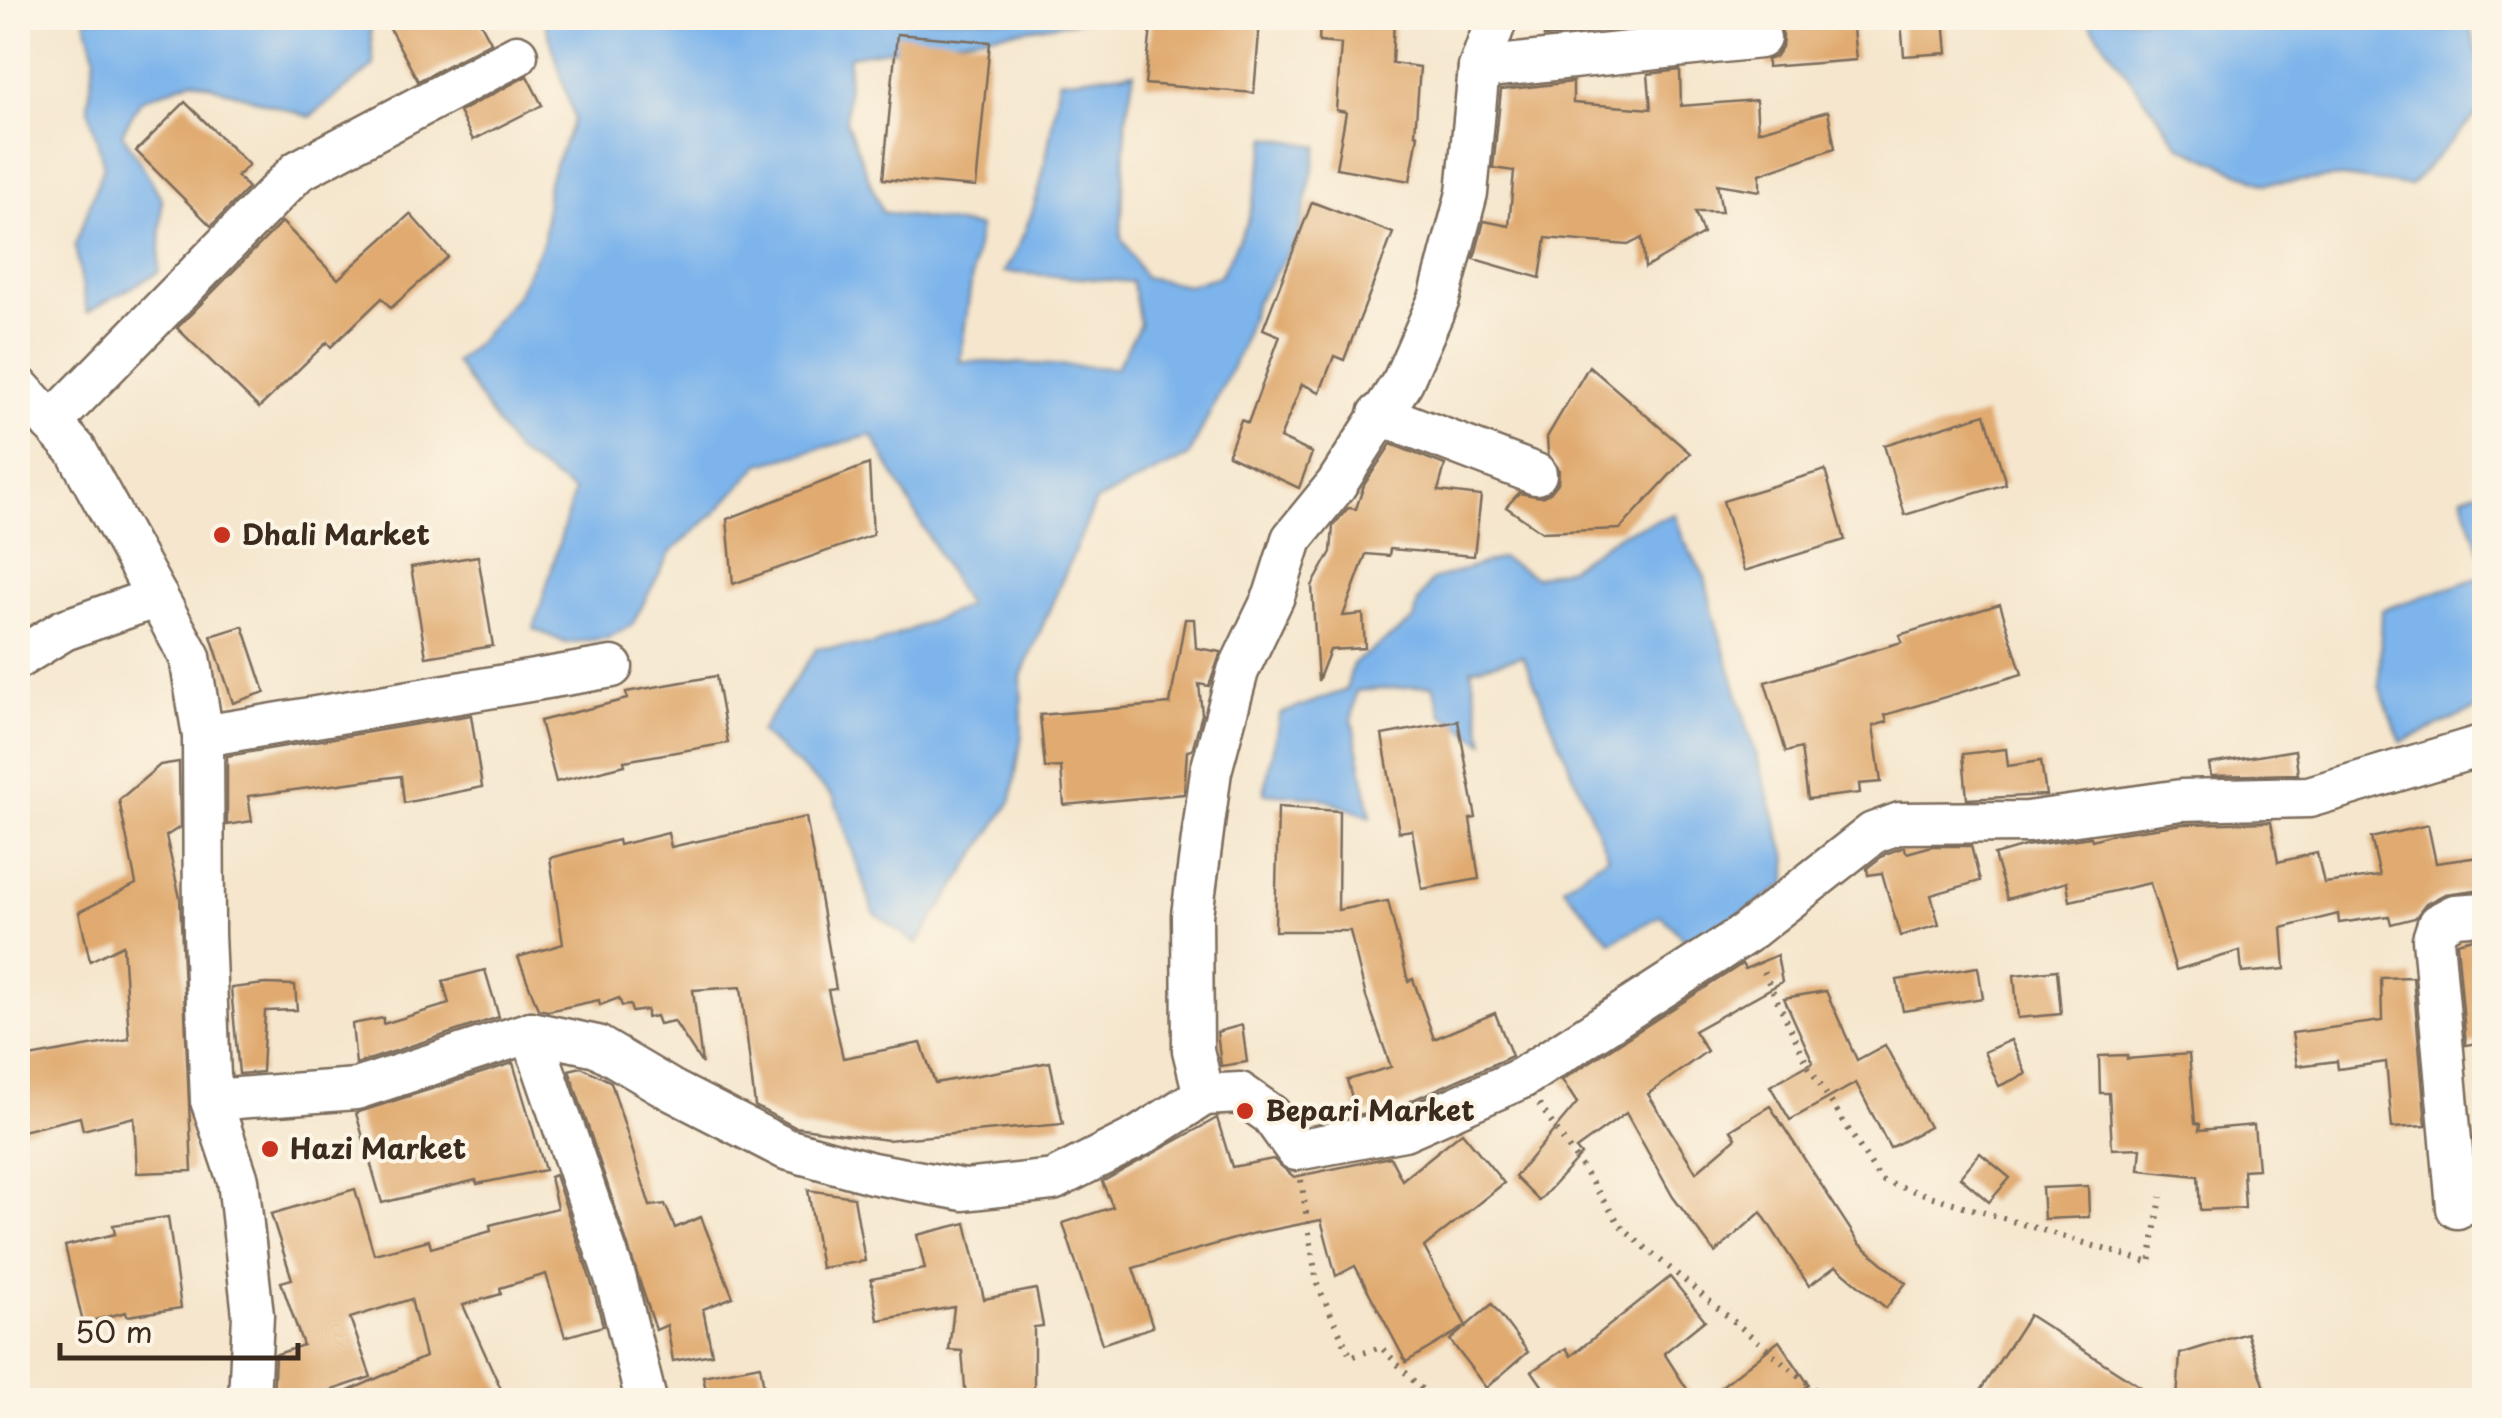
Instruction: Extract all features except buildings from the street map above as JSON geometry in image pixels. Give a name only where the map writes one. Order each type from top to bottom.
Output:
[{"type":"street","points":[[1204,1094],[1192,1050],[1192,915],[1211,772],[1238,671],[1274,596],[1292,539],[1336,485],[1403,381],[1438,298],[1467,193],[1479,68],[1497,18]]},
{"type":"street","points":[[1479,68],[1760,38]]},
{"type":"street","points":[[52,423],[298,171],[516,55]]},
{"type":"street","points":[[18,386],[76,450],[190,656],[203,736],[204,934],[212,1100],[238,1180],[253,1315],[249,1400]]},
{"type":"street","points":[[1379,414],[1536,474]]},
{"type":"street","points":[[18,658],[64,630],[157,596]]},
{"type":"street","points":[[203,736],[612,667]]},
{"type":"street","points":[[212,1100],[356,1089],[530,1032],[597,1046],[673,1091],[786,1148],[872,1173],[964,1190],[1053,1180],[1140,1136],[1204,1094],[1240,1093],[1271,1115],[1296,1150],[1404,1130],[1522,1078],[1746,934],[1874,833],[1900,823],[2027,822],[2182,800],[2310,797],[2484,745]]},
{"type":"street","points":[[2457,1208],[2433,939],[2438,924],[2454,915],[2484,913]]},
{"type":"street","points":[[530,1032],[616,1280],[646,1400]]},
{"type":"path","points":[[1746,934],[1810,1067],[1880,1182],[2150,1262],[2161,1198]]},
{"type":"path","points":[[1522,1078],[1623,1229],[1828,1400]]},
{"type":"path","points":[[1296,1150],[1318,1284],[1352,1357],[1381,1347],[1432,1400]]},
{"type":"water","points":[[85,18],[369,18],[374,66],[310,117],[193,80],[141,100],[122,133],[162,199],[159,272],[87,312],[75,245],[104,166],[88,106],[95,56]]},
{"type":"water","points":[[544,18],[1098,18],[849,56],[846,121],[882,212],[979,227],[960,361],[1116,368],[1140,324],[1132,282],[1004,272],[1035,203],[1059,80],[1134,72],[1126,119],[1121,237],[1144,277],[1188,285],[1220,276],[1248,221],[1268,137],[1318,146],[1298,238],[1255,303],[1240,350],[1189,456],[1096,501],[1021,676],[1022,733],[1012,800],[917,944],[874,913],[834,797],[760,732],[817,648],[873,645],[967,606],[872,435],[760,464],[716,512],[670,553],[632,625],[607,638],[566,643],[534,629],[574,492],[515,451],[455,362],[478,342],[516,296],[544,240],[548,182],[574,119]]},
{"type":"water","points":[[2086,18],[2468,18],[2484,77],[2484,106],[2410,186],[2342,177],[2265,184],[2180,146]]},
{"type":"water","points":[[2484,489],[2484,564],[2462,496]]},
{"type":"water","points":[[1675,514],[1683,539],[1705,577],[1787,857],[1787,883],[1692,948],[1661,915],[1611,942],[1563,887],[1608,856],[1523,656],[1471,669],[1484,743],[1442,714],[1433,685],[1356,691],[1352,719],[1371,817],[1319,797],[1264,793],[1280,714],[1346,690],[1353,664],[1414,620],[1418,602],[1432,580],[1501,558],[1536,577],[1569,568],[1622,533]]},
{"type":"water","points":[[2484,576],[2484,706],[2401,742],[2379,686],[2382,610]]},
{"type":"place","name":"Dhali Market","points":[[222,535]]},
{"type":"place","name":"Bepari Market","points":[[1245,1111]]},
{"type":"place","name":"Hazi Market","points":[[270,1149]]}]
